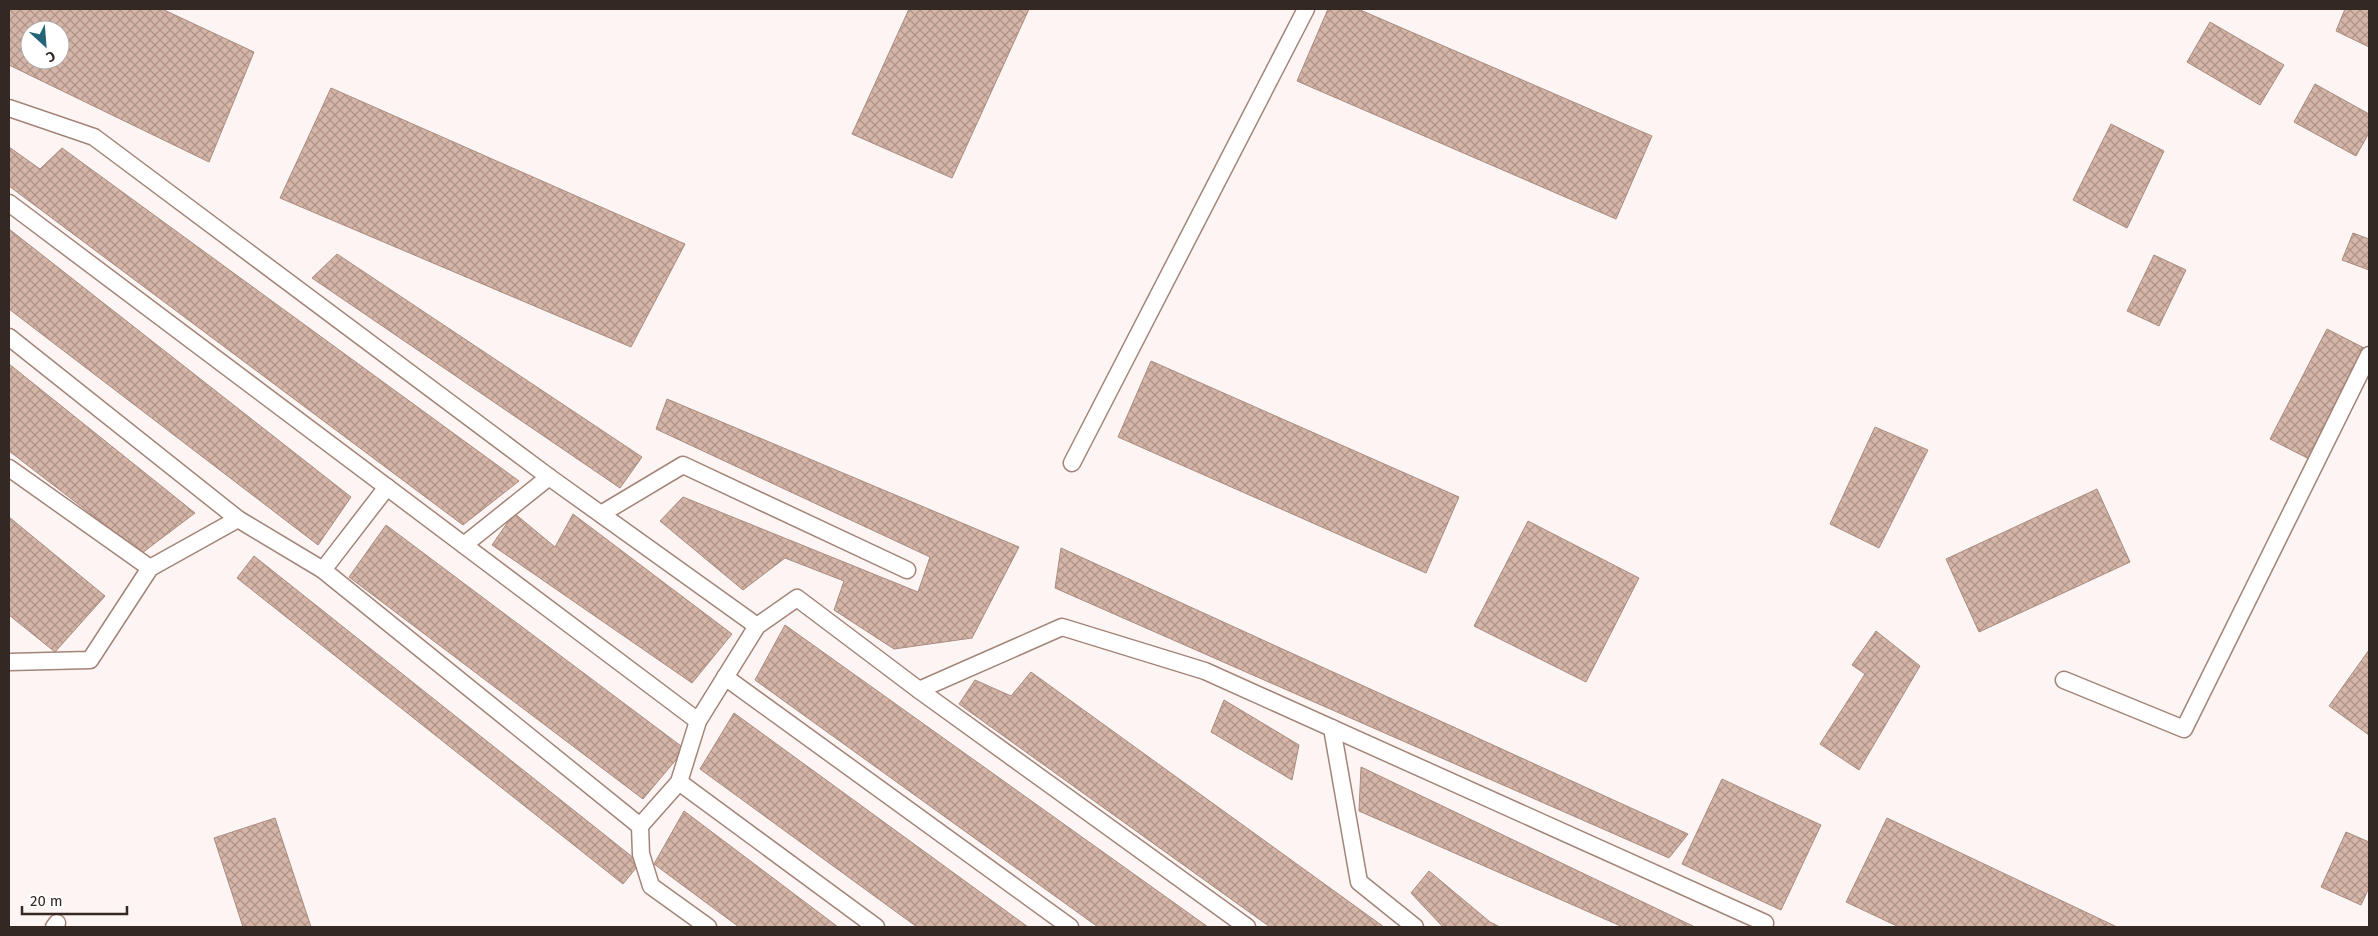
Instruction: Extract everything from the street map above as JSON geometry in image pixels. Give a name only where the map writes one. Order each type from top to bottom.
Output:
[{"type":"lane","points":[[1072,462],[1306,9]]},
{"type":"lane","points":[[9,108],[94,137],[549,477],[757,626]]},
{"type":"lane","points":[[9,203],[698,721]]},
{"type":"lane","points":[[9,337],[238,519],[323,570],[640,826]]},
{"type":"lane","points":[[2064,680],[2184,729],[2369,355]]},
{"type":"lane","points":[[601,514],[683,465],[907,570]]},
{"type":"lane","points":[[9,468],[150,568]]},
{"type":"lane","points":[[464,545],[549,477]]},
{"type":"lane","points":[[323,570],[387,487]]},
{"type":"lane","points":[[9,662],[90,660],[150,568],[238,519]]},
{"type":"lane","points":[[708,927],[651,886],[641,854],[640,826],[679,782],[698,721],[757,626],[797,598],[919,690],[1247,927]]},
{"type":"lane","points":[[919,690],[1062,627],[1205,671],[1765,923]]},
{"type":"lane","points":[[725,677],[1070,927]]},
{"type":"lane","points":[[1332,728],[1359,882],[1415,927]]},
{"type":"lane","points":[[679,782],[876,927]]},
{"type":"building","points":[[9,9],[162,9],[254,52],[209,162],[9,65]]},
{"type":"building","points":[[909,9],[1029,9],[952,178],[852,134]]},
{"type":"building","points":[[1328,9],[1358,9],[1652,136],[1616,219],[1297,81]]},
{"type":"building","points":[[2345,9],[2369,9],[2369,47],[2336,31]]},
{"type":"building","points":[[2210,22],[2284,65],[2260,105],[2187,62]]},
{"type":"building","points":[[2315,84],[2369,114],[2369,133],[2356,156],[2294,122]]},
{"type":"building","points":[[331,88],[685,244],[631,347],[280,198]]},
{"type":"building","points":[[2111,124],[2164,151],[2127,228],[2073,200]]},
{"type":"building","points":[[9,147],[40,169],[62,148],[519,481],[463,525],[9,186]]},
{"type":"building","points":[[9,229],[351,497],[318,545],[9,309]]},
{"type":"building","points":[[2353,233],[2369,239],[2369,270],[2342,260]]},
{"type":"building","points":[[337,254],[642,457],[620,488],[312,278]]},
{"type":"building","points":[[2154,255],[2186,270],[2159,326],[2127,311]]},
{"type":"building","points":[[2327,329],[2368,350],[2311,460],[2270,439]]},
{"type":"building","points":[[1151,361],[1459,497],[1426,573],[1118,437]]},
{"type":"building","points":[[9,364],[195,513],[142,553],[9,451]]},
{"type":"building","points":[[667,399],[1019,547],[972,638],[894,649],[834,610],[844,581],[785,558],[743,590],[660,521],[683,497],[918,592],[930,557],[656,429]]},
{"type":"building","points":[[1875,427],[1928,450],[1879,548],[1830,524]]},
{"type":"building","points":[[2097,489],[2130,562],[1979,632],[1946,559]]},
{"type":"building","points":[[514,513],[555,547],[573,514],[732,634],[692,683],[492,545]]},
{"type":"building","points":[[9,517],[105,596],[55,652],[9,615]]},
{"type":"building","points":[[1528,521],[1639,578],[1586,682],[1474,626]]},
{"type":"building","points":[[386,525],[685,749],[643,799],[349,577]]},
{"type":"building","points":[[1061,548],[1688,834],[1669,858],[1055,588]]},
{"type":"building","points":[[254,556],[640,863],[623,884],[237,578]]},
{"type":"building","points":[[785,625],[1208,927],[1098,927],[755,680]]},
{"type":"building","points":[[1876,631],[1920,666],[1859,770],[1820,744],[1865,674],[1852,665]]},
{"type":"building","points":[[2369,650],[2369,735],[2329,706]]},
{"type":"building","points":[[1031,672],[1384,927],[1270,927],[959,704],[975,680],[1011,696]]},
{"type":"building","points":[[1224,700],[1299,745],[1292,780],[1211,732]]},
{"type":"building","points":[[734,713],[1028,927],[917,927],[700,769]]},
{"type":"building","points":[[1361,767],[1695,927],[1623,927],[1359,811]]},
{"type":"building","points":[[1722,779],[1821,825],[1781,910],[1682,864]]},
{"type":"building","points":[[684,811],[838,927],[739,927],[654,864]]},
{"type":"building","points":[[275,818],[311,927],[243,927],[214,838]]},
{"type":"building","points":[[1887,818],[2117,927],[1899,927],[1846,902]]},
{"type":"building","points":[[2346,832],[2369,842],[2369,888],[2361,905],[2321,887]]},
{"type":"building","points":[[1429,871],[1490,922],[1500,927],[1443,927],[1411,893]]}]
